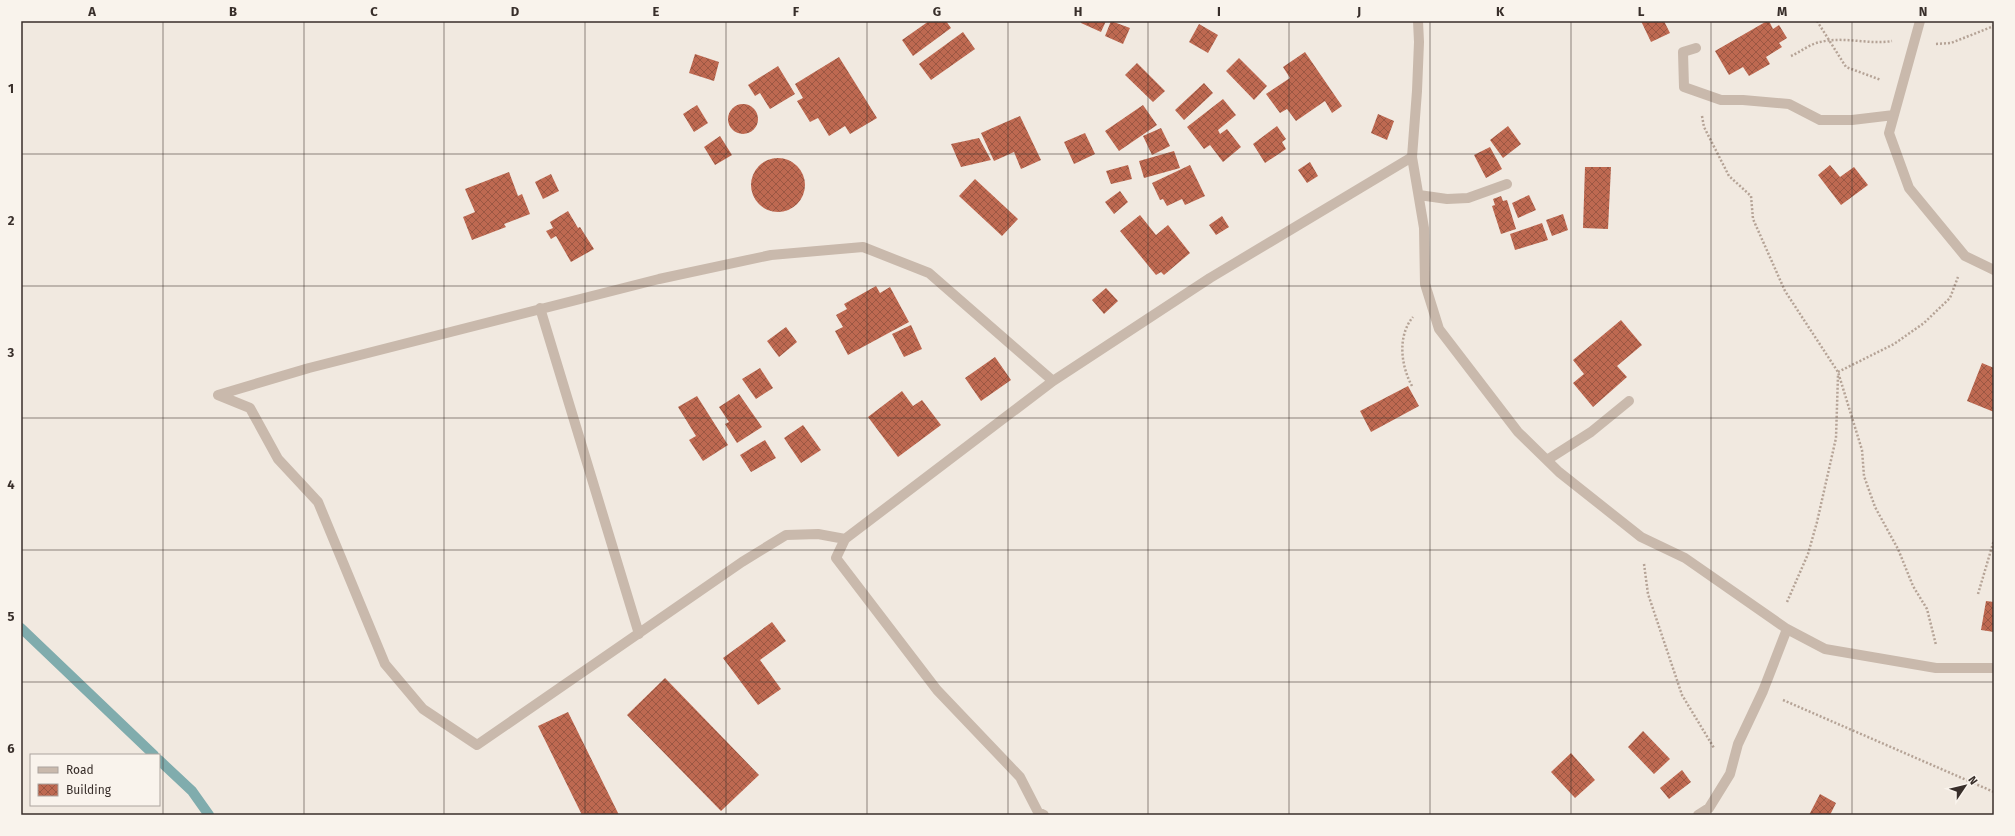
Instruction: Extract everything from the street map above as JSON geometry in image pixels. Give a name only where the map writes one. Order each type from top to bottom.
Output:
[{"type":"street","points":[[1418,21],[1419,42],[1417,91],[1412,157],[1424,228],[1425,284],[1438,329],[1518,432],[1547,460],[1641,537],[1685,558],[1787,629],[1826,649],[1936,668],[1994,668]]},
{"type":"street","points":[[1920,21],[1889,133],[1909,188],[1965,256],[1994,270]]},
{"type":"street","points":[[1696,48],[1683,52],[1684,87],[1721,100],[1743,100],[1789,104],[1820,120],[1852,120],[1894,115]]},
{"type":"street","points":[[1044,815],[1038,812],[1020,777],[937,690],[836,558],[845,539],[1053,381],[1210,278],[1412,157]]},
{"type":"street","points":[[1418,195],[1447,199],[1468,198],[1507,184]]},
{"type":"street","points":[[845,539],[818,534],[786,535],[736,566],[477,745],[423,709],[385,664],[318,502],[278,459],[250,408],[218,395],[308,368],[659,279],[771,254],[863,247],[929,273],[1053,381]]},
{"type":"street","points":[[540,308],[639,634]]},
{"type":"street","points":[[1547,460],[1591,432],[1629,401]]},
{"type":"street","points":[[1698,815],[1709,808],[1730,774],[1738,744],[1763,690],[1787,629]]},
{"type":"path","points":[[1817,21],[1846,67],[1902,88]]},
{"type":"path","points":[[1792,56],[1819,42],[1829,41],[1849,40],[1884,42],[1915,40],[1951,43],[1994,26]]},
{"type":"path","points":[[1699,92],[1704,127],[1729,176],[1751,196],[1753,219],[1785,291],[1838,372],[1862,450],[1864,476],[1875,507],[1898,549],[1913,586],[1927,609],[1936,644],[1936,668]]},
{"type":"path","points":[[1838,372],[1894,344],[1929,318],[1950,298],[1965,256]]},
{"type":"path","points":[[1412,386],[1408,378],[1401,342],[1411,319],[1430,300]]},
{"type":"path","points":[[1771,618],[1788,602],[1808,554],[1817,522],[1836,438],[1838,372]]},
{"type":"path","points":[[1641,537],[1648,594],[1682,695],[1730,774]]},
{"type":"path","points":[[1978,594],[1994,540]]},
{"type":"path","points":[[1763,690],[1994,792]]},
{"type":"building","points":[[929,21],[946,21],[951,28],[913,56],[902,40]]},
{"type":"building","points":[[1082,21],[1106,21],[1101,32],[1081,23]]},
{"type":"building","points":[[1111,21],[1130,28],[1123,44],[1105,36]]},
{"type":"building","points":[[1641,21],[1664,21],[1670,33],[1651,42]]},
{"type":"building","points":[[1769,21],[1773,29],[1779,25],[1787,38],[1779,43],[1782,47],[1766,57],[1770,64],[1749,76],[1743,67],[1729,75],[1715,51]]},
{"type":"building","points":[[1199,24],[1218,35],[1208,53],[1189,42]]},
{"type":"building","points":[[963,32],[975,49],[931,80],[919,64]]},
{"type":"building","points":[[1305,52],[1342,106],[1332,113],[1325,101],[1296,121],[1287,109],[1280,113],[1266,94],[1290,78],[1283,67]]},
{"type":"building","points":[[695,54],[719,62],[714,81],[689,73]]},
{"type":"building","points":[[839,57],[877,118],[850,134],[845,126],[829,136],[818,118],[810,122],[797,101],[803,98],[795,84]]},
{"type":"building","points":[[1239,58],[1267,86],[1254,100],[1226,71]]},
{"type":"building","points":[[1137,63],[1165,91],[1153,102],[1125,75]]},
{"type":"building","points":[[778,66],[795,94],[770,109],[760,93],[755,96],[748,85]]},
{"type":"building","points":[[1204,83],[1213,93],[1184,120],[1175,110]]},
{"type":"building","points":[[1223,99],[1236,115],[1218,130],[1220,134],[1227,129],[1241,147],[1223,162],[1210,145],[1204,149],[1187,127]]},
{"type":"building","points":[[743,104],[754,108],[758,119],[754,130],[743,134],[732,130],[728,119],[732,108]]},
{"type":"building","points":[[697,105],[708,123],[694,132],[683,114]]},
{"type":"building","points":[[1143,105],[1157,125],[1119,151],[1105,131]]},
{"type":"building","points":[[1378,114],[1394,121],[1387,140],[1371,133]]},
{"type":"building","points":[[1020,116],[1041,160],[1021,169],[1014,152],[994,161],[981,133]]},
{"type":"building","points":[[1277,126],[1286,139],[1282,142],[1286,149],[1265,163],[1253,144]]},
{"type":"building","points":[[1508,126],[1521,144],[1503,158],[1490,140]]},
{"type":"building","points":[[1161,128],[1170,146],[1152,155],[1143,136]]},
{"type":"building","points":[[1085,133],[1095,154],[1074,164],[1064,142]]},
{"type":"building","points":[[720,136],[732,155],[715,165],[704,147]]},
{"type":"building","points":[[979,138],[991,160],[961,167],[951,144]]},
{"type":"building","points":[[1490,147],[1502,169],[1486,178],[1474,155]]},
{"type":"building","points":[[1174,151],[1180,168],[1144,178],[1139,161]]},
{"type":"building","points":[[778,158],[788,160],[797,166],[803,175],[805,185],[803,195],[797,204],[788,210],[778,212],[768,210],[759,204],[753,195],[751,185],[753,175],[759,166],[768,160]]},
{"type":"building","points":[[1310,162],[1318,176],[1307,183],[1298,170]]},
{"type":"building","points":[[1128,165],[1132,179],[1111,184],[1106,171]]},
{"type":"building","points":[[1190,165],[1205,196],[1185,205],[1182,199],[1167,206],[1163,199],[1160,200],[1152,183]]},
{"type":"building","points":[[1830,165],[1840,177],[1854,167],[1868,185],[1841,205],[1818,175]]},
{"type":"building","points":[[1585,167],[1611,167],[1608,229],[1583,228]]},
{"type":"building","points":[[509,172],[518,196],[522,194],[530,214],[504,224],[506,227],[472,240],[463,217],[475,212],[465,189]]},
{"type":"building","points":[[551,174],[559,191],[543,199],[535,182]]},
{"type":"building","points":[[975,179],[1018,219],[1002,236],[959,196]]},
{"type":"building","points":[[1120,191],[1128,202],[1114,214],[1105,202]]},
{"type":"building","points":[[1529,195],[1536,210],[1518,218],[1512,203]]},
{"type":"building","points":[[1501,196],[1503,201],[1507,200],[1516,229],[1501,234],[1492,206],[1495,205],[1493,199]]},
{"type":"building","points":[[568,211],[578,228],[580,227],[594,249],[571,262],[556,236],[551,239],[546,231],[553,228],[550,222]]},
{"type":"building","points":[[1563,214],[1568,230],[1552,236],[1546,220]]},
{"type":"building","points":[[1140,215],[1156,235],[1168,225],[1190,253],[1164,275],[1161,272],[1156,275],[1120,231]]},
{"type":"building","points":[[1222,216],[1229,227],[1216,235],[1209,225]]},
{"type":"building","points":[[1542,223],[1548,240],[1515,250],[1510,234]]},
{"type":"building","points":[[876,286],[880,293],[890,287],[909,322],[848,355],[835,331],[843,327],[836,315],[847,309],[844,304]]},
{"type":"building","points":[[1106,288],[1118,301],[1104,314],[1092,300]]},
{"type":"building","points":[[1621,320],[1642,345],[1617,366],[1627,377],[1593,407],[1573,383],[1584,374],[1573,360]]},
{"type":"building","points":[[911,325],[922,349],[904,357],[892,334]]},
{"type":"building","points":[[786,327],[797,342],[779,357],[767,341]]},
{"type":"building","points":[[995,357],[1011,380],[981,401],[965,378]]},
{"type":"building","points":[[1982,363],[1994,368],[1994,412],[1967,401]]},
{"type":"building","points":[[760,368],[773,388],[756,399],[742,379]]},
{"type":"building","points":[[1408,386],[1419,406],[1371,432],[1360,411]]},
{"type":"building","points":[[902,391],[913,406],[922,400],[941,425],[898,457],[868,417]]},
{"type":"building","points":[[739,394],[762,427],[737,443],[725,424],[729,422],[719,407]]},
{"type":"building","points":[[697,396],[728,445],[703,461],[689,440],[696,436],[678,407]]},
{"type":"building","points":[[803,425],[821,450],[801,463],[784,438]]},
{"type":"building","points":[[765,440],[776,458],[751,472],[740,455]]},
{"type":"building","points":[[1986,601],[1994,602],[1994,632],[1981,630]]},
{"type":"building","points":[[772,622],[786,641],[760,660],[781,689],[758,705],[723,658]]},
{"type":"building","points":[[665,678],[759,775],[721,811],[627,715]]},
{"type":"building","points":[[568,712],[619,815],[582,815],[538,726]]},
{"type":"building","points":[[1643,731],[1670,759],[1654,774],[1628,747]]},
{"type":"building","points":[[1571,753],[1595,780],[1575,798],[1551,772]]},
{"type":"building","points":[[1682,770],[1691,782],[1669,799],[1660,788]]},
{"type":"building","points":[[1820,794],[1836,803],[1830,815],[1809,815]]},
{"type":"waterway","points":[[21,628],[153,754]]},
{"type":"waterway","points":[[160,761],[192,791],[209,815]]}]
